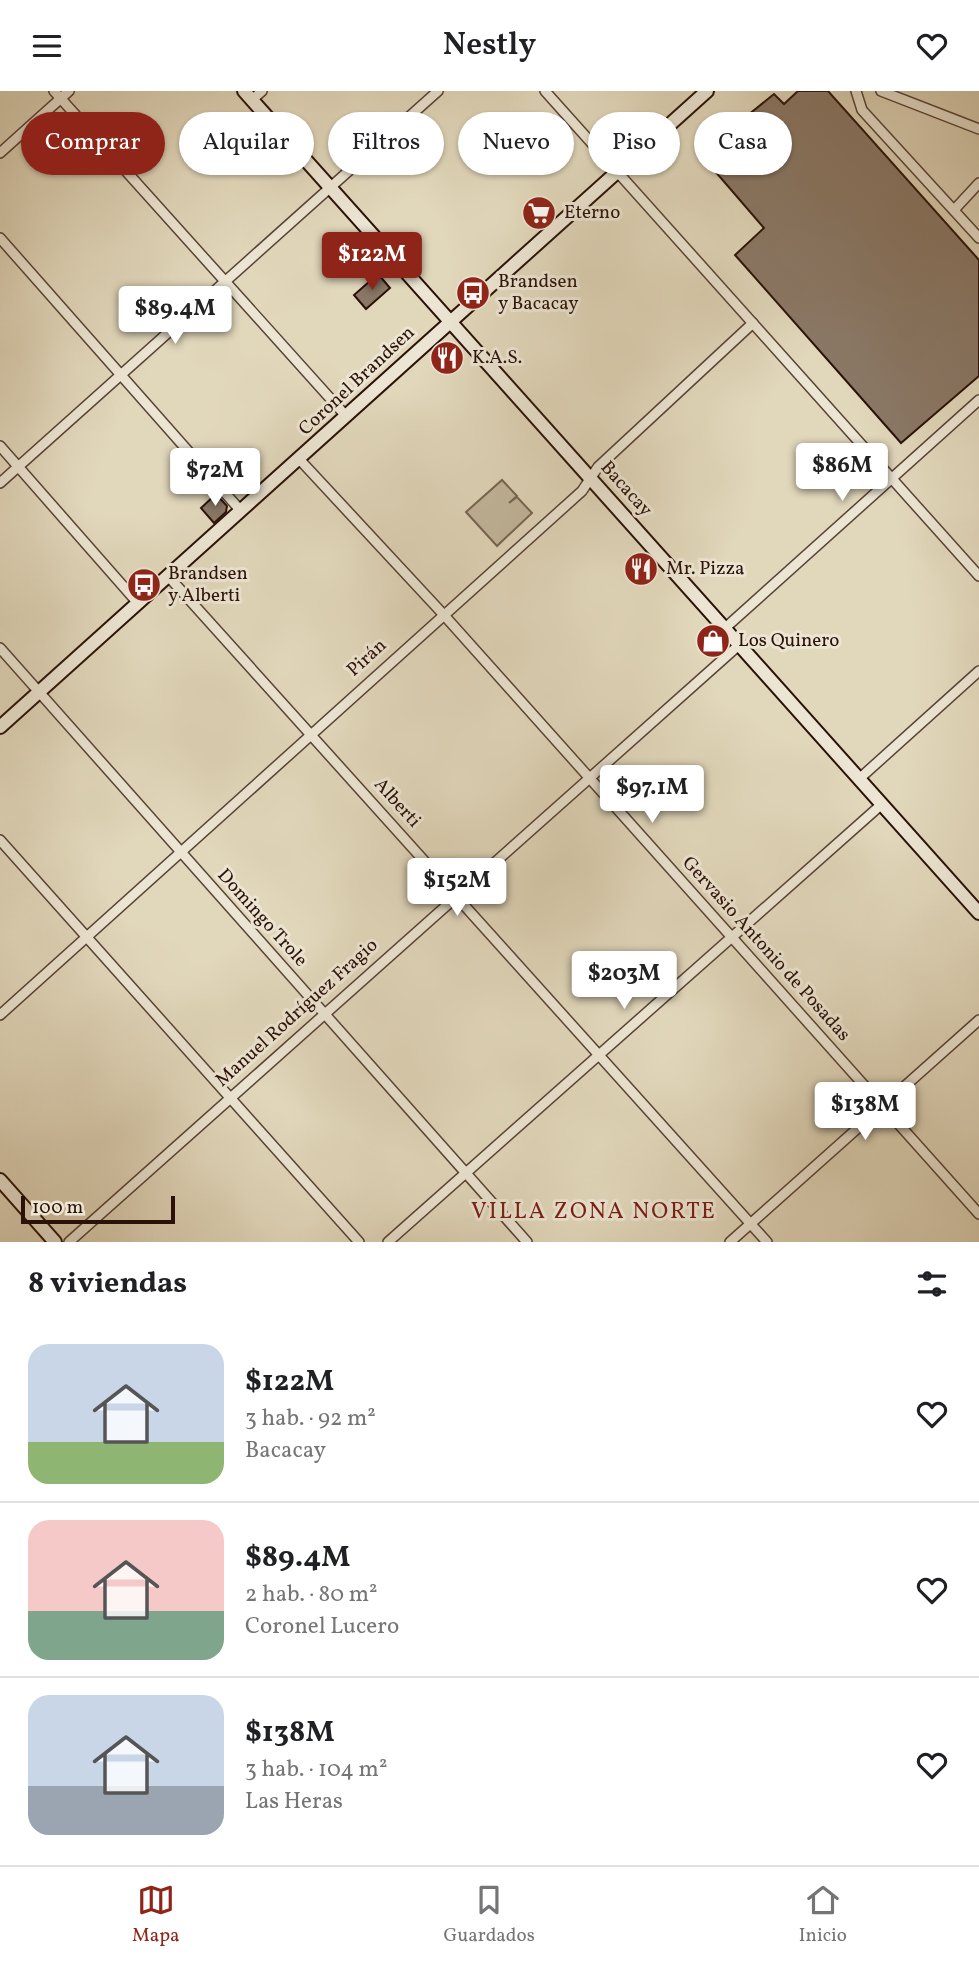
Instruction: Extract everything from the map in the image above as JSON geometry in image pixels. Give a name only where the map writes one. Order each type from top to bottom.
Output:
[{"type":"street","points":[[0,153],[57,95],[69,91]]},
{"type":"street","points":[[0,483],[438,91]]},
{"type":"street","points":[[545,91],[588,139]]},
{"type":"street","name":"Coronel Brandsen","points":[[680,115],[707,91]]},
{"type":"street","points":[[856,91],[862,110],[979,238]]},
{"type":"street","points":[[881,91],[906,95],[979,129]]},
{"type":"street","name":"Bacacay","points":[[252,94],[331,188],[979,913]]},
{"type":"street","points":[[57,95],[346,416]]},
{"type":"street","name":"Coronel Brandsen","points":[[0,727],[137,602],[300,460],[614,175]]},
{"type":"street","points":[[620,175],[979,576]]},
{"type":"street","points":[[954,210],[979,183]]},
{"type":"street","points":[[0,238],[241,511]]},
{"type":"street","name":"Pirán","points":[[0,1015],[582,491],[598,467],[753,323]]},
{"type":"street","points":[[724,629],[979,400]]},
{"type":"street","points":[[0,446],[137,602]]},
{"type":"street","name":"Gervasio Antonio de Posadas","points":[[300,460],[443,614],[979,1214]]},
{"type":"street","name":"Alberti","points":[[168,576],[766,1242]]},
{"type":"street","name":"Manuel Rodríguez Fragio","points":[[69,1242],[456,894],[739,645]]},
{"type":"street","name":"Domingo Trole","points":[[0,648],[527,1242]]},
{"type":"street","points":[[859,779],[979,671]]},
{"type":"street","points":[[388,1242],[881,804]]},
{"type":"street","points":[[0,840],[359,1242]]},
{"type":"street","points":[[730,1242],[979,1020]]},
{"type":"street","points":[[0,1180],[55,1242]]},
{"type":"shaded area","points":[[502,480],[517,496],[509,503],[517,497],[532,513],[497,546],[466,512]]},
{"type":"building","points":[[798,91],[828,91],[979,260],[979,376],[901,443],[735,255],[764,228],[718,175],[792,175],[792,112],[752,112],[774,94],[784,104]]},
{"type":"building","name":"Eterno","points":[[536,199],[553,218],[542,228],[525,208]]},
{"type":"building","points":[[378,274],[390,288],[366,309],[354,295]]},
{"type":"building","name":"K.A.S.","points":[[445,343],[458,353],[446,364],[435,351]]},
{"type":"building","points":[[216,494],[227,506],[226,512],[214,523],[201,508]]},
{"type":"place","name":"Eterno","points":[[539,213]]},
{"type":"place","name":"Brandsen y Bacacay","points":[[473,293]]},
{"type":"place","name":"K.A.S.","points":[[447,358]]},
{"type":"place","name":"Mr. Pizza","points":[[641,569]]},
{"type":"place","name":"Brandsen y Alberti","points":[[144,585]]},
{"type":"place","name":"Los Quinero","points":[[713,641]]},
{"type":"district","name":"VILLA ZONA NORTE","points":[[594,1212]]}]
